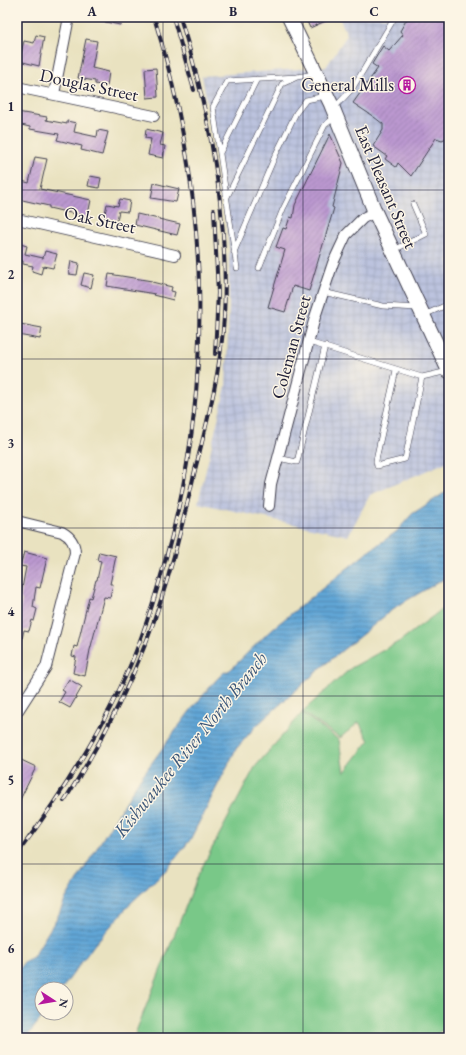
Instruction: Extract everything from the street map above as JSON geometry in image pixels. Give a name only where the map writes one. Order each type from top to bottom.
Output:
[{"type":"main road","name":"East Pleasant Street","points":[[289,17],[334,113],[375,212],[421,312],[448,365]]},
{"type":"street","points":[[54,94],[69,17]]},
{"type":"street","name":"Douglas Street","points":[[17,87],[154,116]]},
{"type":"street","name":"Coleman Street","points":[[269,506],[271,484],[323,292],[333,263],[346,235],[363,218],[375,212]]},
{"type":"street","name":"Oak Street","points":[[17,219],[175,255]]},
{"type":"street","points":[[17,521],[62,532],[69,536],[75,546],[75,553],[46,667],[17,712]]},
{"type":"lane","points":[[259,268],[283,209],[325,125],[352,89],[395,17]]},
{"type":"lane","points":[[237,268],[213,106],[227,81],[297,77],[316,74]]},
{"type":"lane","points":[[226,198],[282,84],[297,77]]},
{"type":"lane","points":[[220,153],[257,79]]},
{"type":"lane","points":[[234,252],[275,156],[296,113],[306,100],[326,96]]},
{"type":"lane","points":[[393,250],[426,234],[413,204]]},
{"type":"lane","points":[[323,292],[383,306],[421,312],[449,304]]},
{"type":"lane","points":[[309,342],[422,377],[448,365]]},
{"type":"lane","points":[[278,458],[297,462],[325,346]]},
{"type":"lane","points":[[396,370],[377,455],[377,466],[405,460],[422,377]]},
{"type":"shaded area","points":[[339,17],[449,17],[449,461],[370,495],[348,536],[198,503],[226,386],[229,307],[229,248],[217,155],[202,76],[326,67],[347,35]]},
{"type":"green space","points":[[449,604],[449,840],[447,842],[449,843],[449,1029],[439,1032],[434,1038],[149,1038],[135,1034],[199,873],[255,767],[302,713],[339,740],[344,773],[369,741],[359,722],[340,738],[302,712],[351,668],[400,641]]},
{"type":"water","name":"Kishwaukee River North Branch","points":[[449,490],[449,576],[397,606],[323,666],[256,726],[236,749],[190,840],[167,869],[132,902],[94,945],[68,981],[34,981],[34,1021],[39,1021],[26,1038],[17,1038],[17,971],[25,961],[33,957],[58,916],[66,898],[139,780],[190,711],[223,673],[230,670],[272,629],[369,551],[396,532],[412,514]]},
{"type":"building","points":[[97,17],[122,17],[120,25],[96,20]]},
{"type":"building","points":[[305,17],[334,17],[310,28]]},
{"type":"building","name":"General Mills","points":[[408,17],[449,17],[449,137],[442,140],[436,138],[411,176],[398,163],[396,167],[385,159],[387,156],[373,146],[383,130],[383,124],[353,103],[378,68],[372,64],[381,49],[383,46],[389,51],[403,35],[400,31]]},
{"type":"building","points":[[36,35],[44,37],[39,66],[19,61],[24,41],[34,43]]},
{"type":"building","points":[[86,39],[97,41],[92,68],[109,72],[107,86],[95,84],[95,81],[78,78]]},
{"type":"building","points":[[156,68],[158,97],[147,98],[145,69]]},
{"type":"building","points":[[17,112],[47,117],[46,120],[67,124],[67,121],[76,123],[74,132],[97,137],[98,130],[108,132],[102,155],[81,150],[82,146],[57,140],[59,134],[30,129],[30,127],[17,124]]},
{"type":"building","points":[[146,129],[163,133],[160,145],[165,146],[163,158],[148,155],[151,139],[145,138]]},
{"type":"building","points":[[330,134],[343,163],[332,207],[334,208],[309,291],[293,286],[285,312],[268,307],[285,250],[276,247],[283,228],[286,229],[290,217],[293,218],[295,205]]},
{"type":"building","points":[[35,157],[47,159],[40,189],[91,200],[87,219],[79,217],[79,215],[49,208],[49,206],[18,199],[22,181],[29,183]]},
{"type":"building","points":[[90,176],[101,178],[99,188],[88,186]]},
{"type":"building","points":[[154,183],[179,189],[176,202],[151,198]]},
{"type":"building","points":[[120,199],[130,201],[128,212],[119,211],[117,220],[104,218],[107,204],[118,206]]},
{"type":"building","points":[[137,214],[180,224],[177,235],[135,225]]},
{"type":"building","points":[[17,243],[27,246],[25,254],[43,258],[45,251],[57,254],[53,268],[43,266],[41,274],[32,271],[33,266],[23,264],[23,261],[17,260]]},
{"type":"building","points":[[71,261],[79,263],[77,275],[69,274]]},
{"type":"building","points":[[84,273],[94,275],[91,288],[81,285]]},
{"type":"building","points":[[109,274],[152,281],[172,287],[171,291],[175,292],[173,300],[154,295],[155,294],[107,286]]},
{"type":"building","points":[[20,324],[42,328],[40,339],[18,335]]},
{"type":"building","points":[[24,552],[47,558],[40,588],[36,587],[33,607],[37,609],[34,621],[32,620],[29,631],[24,630],[20,648],[17,648],[17,620],[22,600],[20,599],[26,567],[20,566]]},
{"type":"building","points":[[99,552],[116,556],[110,584],[113,584],[110,598],[104,597],[90,650],[85,676],[73,673],[76,657],[72,656],[74,646],[77,647],[89,597],[91,598],[97,580],[101,561],[97,560]]},
{"type":"building","points":[[69,679],[82,687],[70,708],[59,702],[65,692],[62,690]]},
{"type":"building","points":[[17,758],[36,767],[17,806]]},
{"type":"railway","points":[[17,854],[73,774],[98,732],[133,660],[149,616],[162,572],[179,503],[191,434],[198,364],[199,294],[195,224],[186,154],[173,85],[154,17]]},
{"type":"railway","points":[[173,17],[194,90]]},
{"type":"railway","points":[[64,801],[99,743],[120,703],[155,619],[185,513],[209,413],[220,356],[224,317],[225,279],[220,203],[208,127],[191,53],[180,17]]},
{"type":"railway","points":[[214,210],[218,293],[215,354]]},
{"type":"place","name":"General Mills","points":[[407,85]]}]
